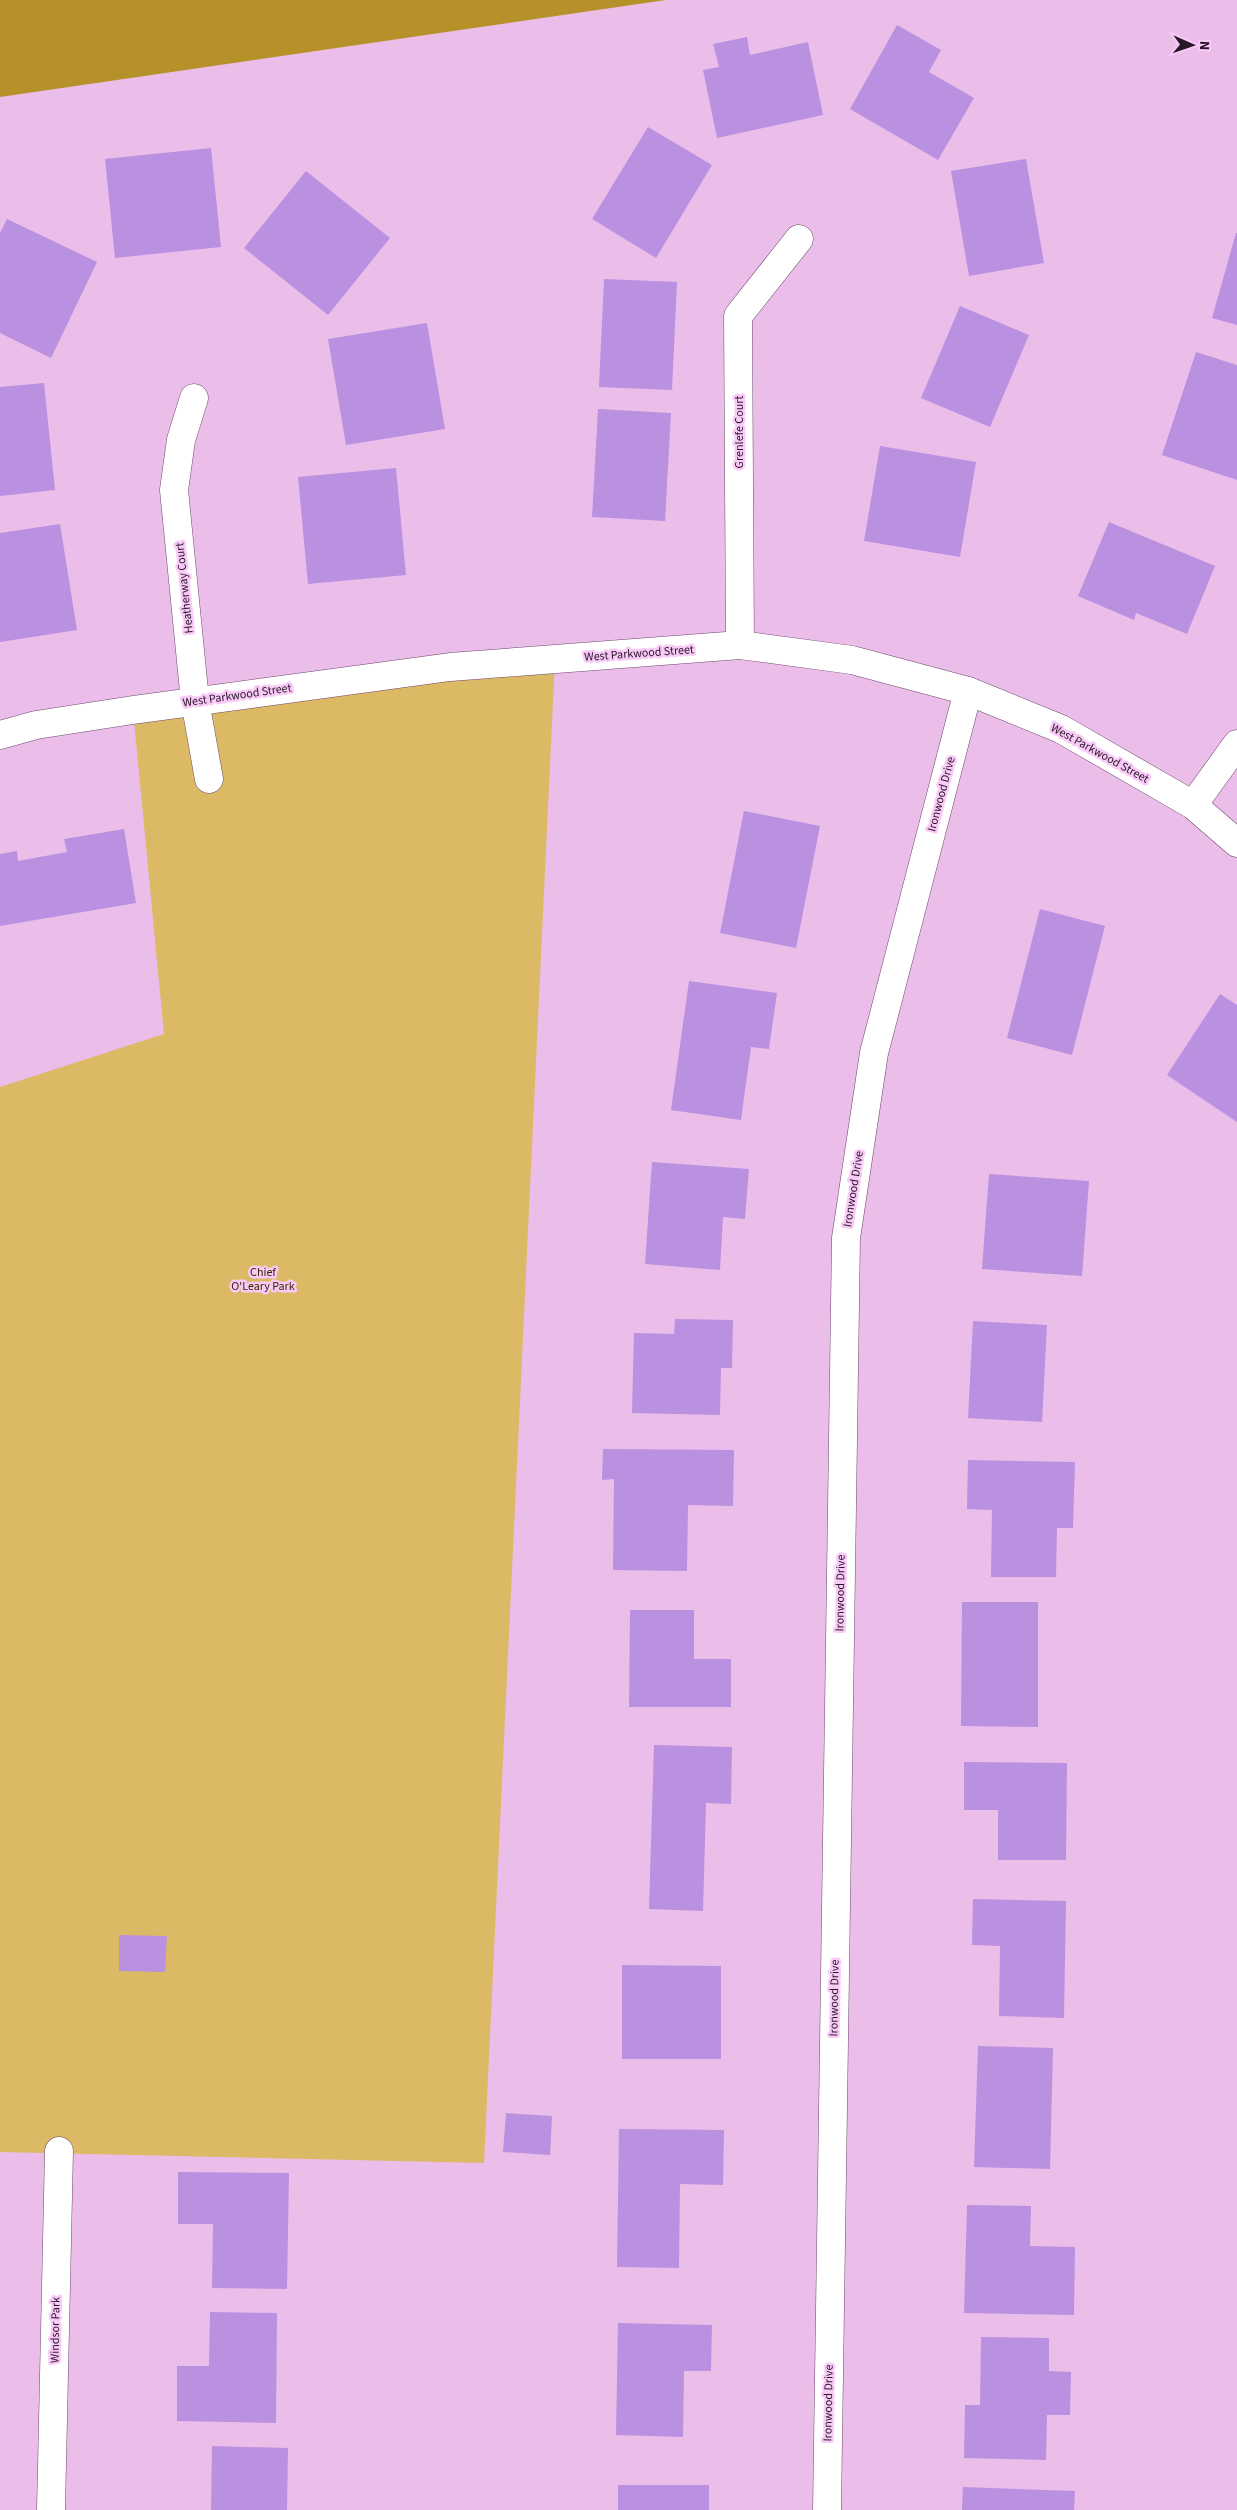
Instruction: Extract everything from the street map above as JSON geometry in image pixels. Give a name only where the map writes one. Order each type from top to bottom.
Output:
[{"type":"street","name":"Grenlefe Court","points":[[740,645],[738,316],[799,239]]},
{"type":"street","name":"Heatherway Court","points":[[194,398],[181,440],[174,490],[195,701],[209,779]]},
{"type":"street","name":"West Parkwood Street","points":[[0,735],[36,725],[195,701],[450,667],[740,645],[852,660],[968,691],[1061,729],[1193,805],[1237,844]]},
{"type":"street","name":"Ironwood Drive","points":[[827,2510],[846,1238],[874,1052],[968,691]]},
{"type":"street","points":[[1193,805],[1237,744]]},
{"type":"street","name":"Windsor Park","points":[[51,2510],[59,2151]]},
{"type":"green space","name":"Chief O'Leary Park","points":[[555,659],[484,2163],[0,2152],[0,1087],[164,1034],[133,710]]},
{"type":"shaded area","points":[[0,0],[666,0],[0,97]]},
{"type":"building","points":[[897,25],[941,50],[929,72],[974,98],[938,160],[850,109]]},
{"type":"building","points":[[747,37],[750,55],[808,42],[823,115],[717,138],[703,70],[719,67],[713,44]]},
{"type":"building","points":[[648,127],[712,165],[656,258],[592,219]]},
{"type":"building","points":[[211,148],[221,247],[115,258],[105,159]]},
{"type":"building","points":[[1026,159],[1044,263],[969,276],[951,171]]},
{"type":"building","points":[[306,171],[390,238],[328,315],[244,248]]},
{"type":"building","points":[[7,219],[97,262],[51,358],[0,333],[0,233]]},
{"type":"building","points":[[1237,233],[1237,325],[1212,318]]},
{"type":"building","points":[[604,279],[677,282],[672,390],[599,387]]},
{"type":"building","points":[[960,306],[1029,335],[990,427],[921,398]]},
{"type":"building","points":[[427,323],[445,429],[346,445],[328,339]]},
{"type":"building","points":[[1196,352],[1237,365],[1237,480],[1162,455]]},
{"type":"building","points":[[44,383],[55,490],[0,496],[0,387]]},
{"type":"building","points":[[598,409],[671,413],[665,521],[592,517]]},
{"type":"building","points":[[880,446],[976,462],[960,557],[864,541]]},
{"type":"building","points":[[396,468],[406,575],[308,584],[298,477]]},
{"type":"building","points":[[1109,522],[1215,566],[1187,634],[1136,613],[1134,620],[1078,596]]},
{"type":"building","points":[[60,524],[77,630],[0,642],[0,533]]},
{"type":"building","points":[[744,811],[820,826],[796,948],[720,933]]},
{"type":"building","points":[[124,829],[136,903],[0,926],[0,854],[17,851],[18,861],[67,852],[64,839]]},
{"type":"building","points":[[1040,909],[1105,926],[1072,1055],[1007,1038]]},
{"type":"building","points":[[689,981],[777,993],[769,1049],[751,1047],[741,1120],[671,1110]]},
{"type":"building","points":[[1220,994],[1237,1005],[1237,1122],[1167,1075]]},
{"type":"building","points":[[652,1162],[749,1169],[745,1219],[723,1217],[720,1270],[645,1264]]},
{"type":"building","points":[[989,1174],[1089,1181],[1082,1276],[982,1269]]},
{"type":"building","points":[[675,1319],[733,1320],[732,1368],[721,1368],[720,1415],[632,1413],[634,1333],[674,1334]]},
{"type":"building","points":[[973,1321],[1047,1325],[1042,1422],[968,1418]]},
{"type":"building","points":[[603,1449],[734,1450],[733,1506],[688,1505],[687,1571],[613,1570],[614,1479],[602,1480]]},
{"type":"building","points":[[968,1460],[1075,1462],[1073,1528],[1057,1528],[1056,1577],[991,1577],[992,1510],[967,1509]]},
{"type":"building","points":[[962,1602],[1038,1602],[1038,1727],[961,1726]]},
{"type":"building","points":[[630,1610],[694,1610],[694,1659],[731,1659],[731,1707],[629,1707]]},
{"type":"building","points":[[654,1745],[732,1747],[731,1804],[706,1803],[703,1911],[649,1909]]},
{"type":"building","points":[[964,1762],[1067,1763],[1066,1860],[998,1860],[998,1810],[964,1810]]},
{"type":"building","points":[[973,1899],[1066,1901],[1064,2018],[999,2016],[1000,1946],[972,1945]]},
{"type":"building","points":[[119,1935],[167,1936],[165,1972],[119,1971]]},
{"type":"building","points":[[622,1965],[721,1966],[721,2059],[622,2059]]},
{"type":"building","points":[[978,2046],[1053,2048],[1050,2169],[974,2167]]},
{"type":"building","points":[[506,2113],[552,2116],[550,2155],[503,2152]]},
{"type":"building","points":[[619,2129],[724,2130],[723,2185],[680,2184],[679,2268],[617,2267]]},
{"type":"building","points":[[178,2172],[289,2173],[287,2289],[212,2288],[213,2224],[178,2224]]},
{"type":"building","points":[[967,2205],[1031,2206],[1030,2246],[1075,2247],[1074,2315],[964,2313]]},
{"type":"building","points":[[210,2312],[277,2313],[276,2423],[177,2421],[177,2366],[209,2366]]},
{"type":"building","points":[[618,2323],[712,2325],[711,2371],[684,2371],[683,2437],[616,2435]]},
{"type":"building","points":[[981,2337],[1049,2338],[1049,2371],[1071,2372],[1070,2415],[1047,2415],[1046,2460],[964,2458],[965,2405],[980,2405]]},
{"type":"building","points":[[212,2446],[288,2448],[287,2510],[211,2510]]},
{"type":"building","points":[[618,2485],[709,2485],[709,2510],[618,2510]]},
{"type":"building","points":[[963,2487],[1075,2491],[1074,2510],[962,2510]]}]
